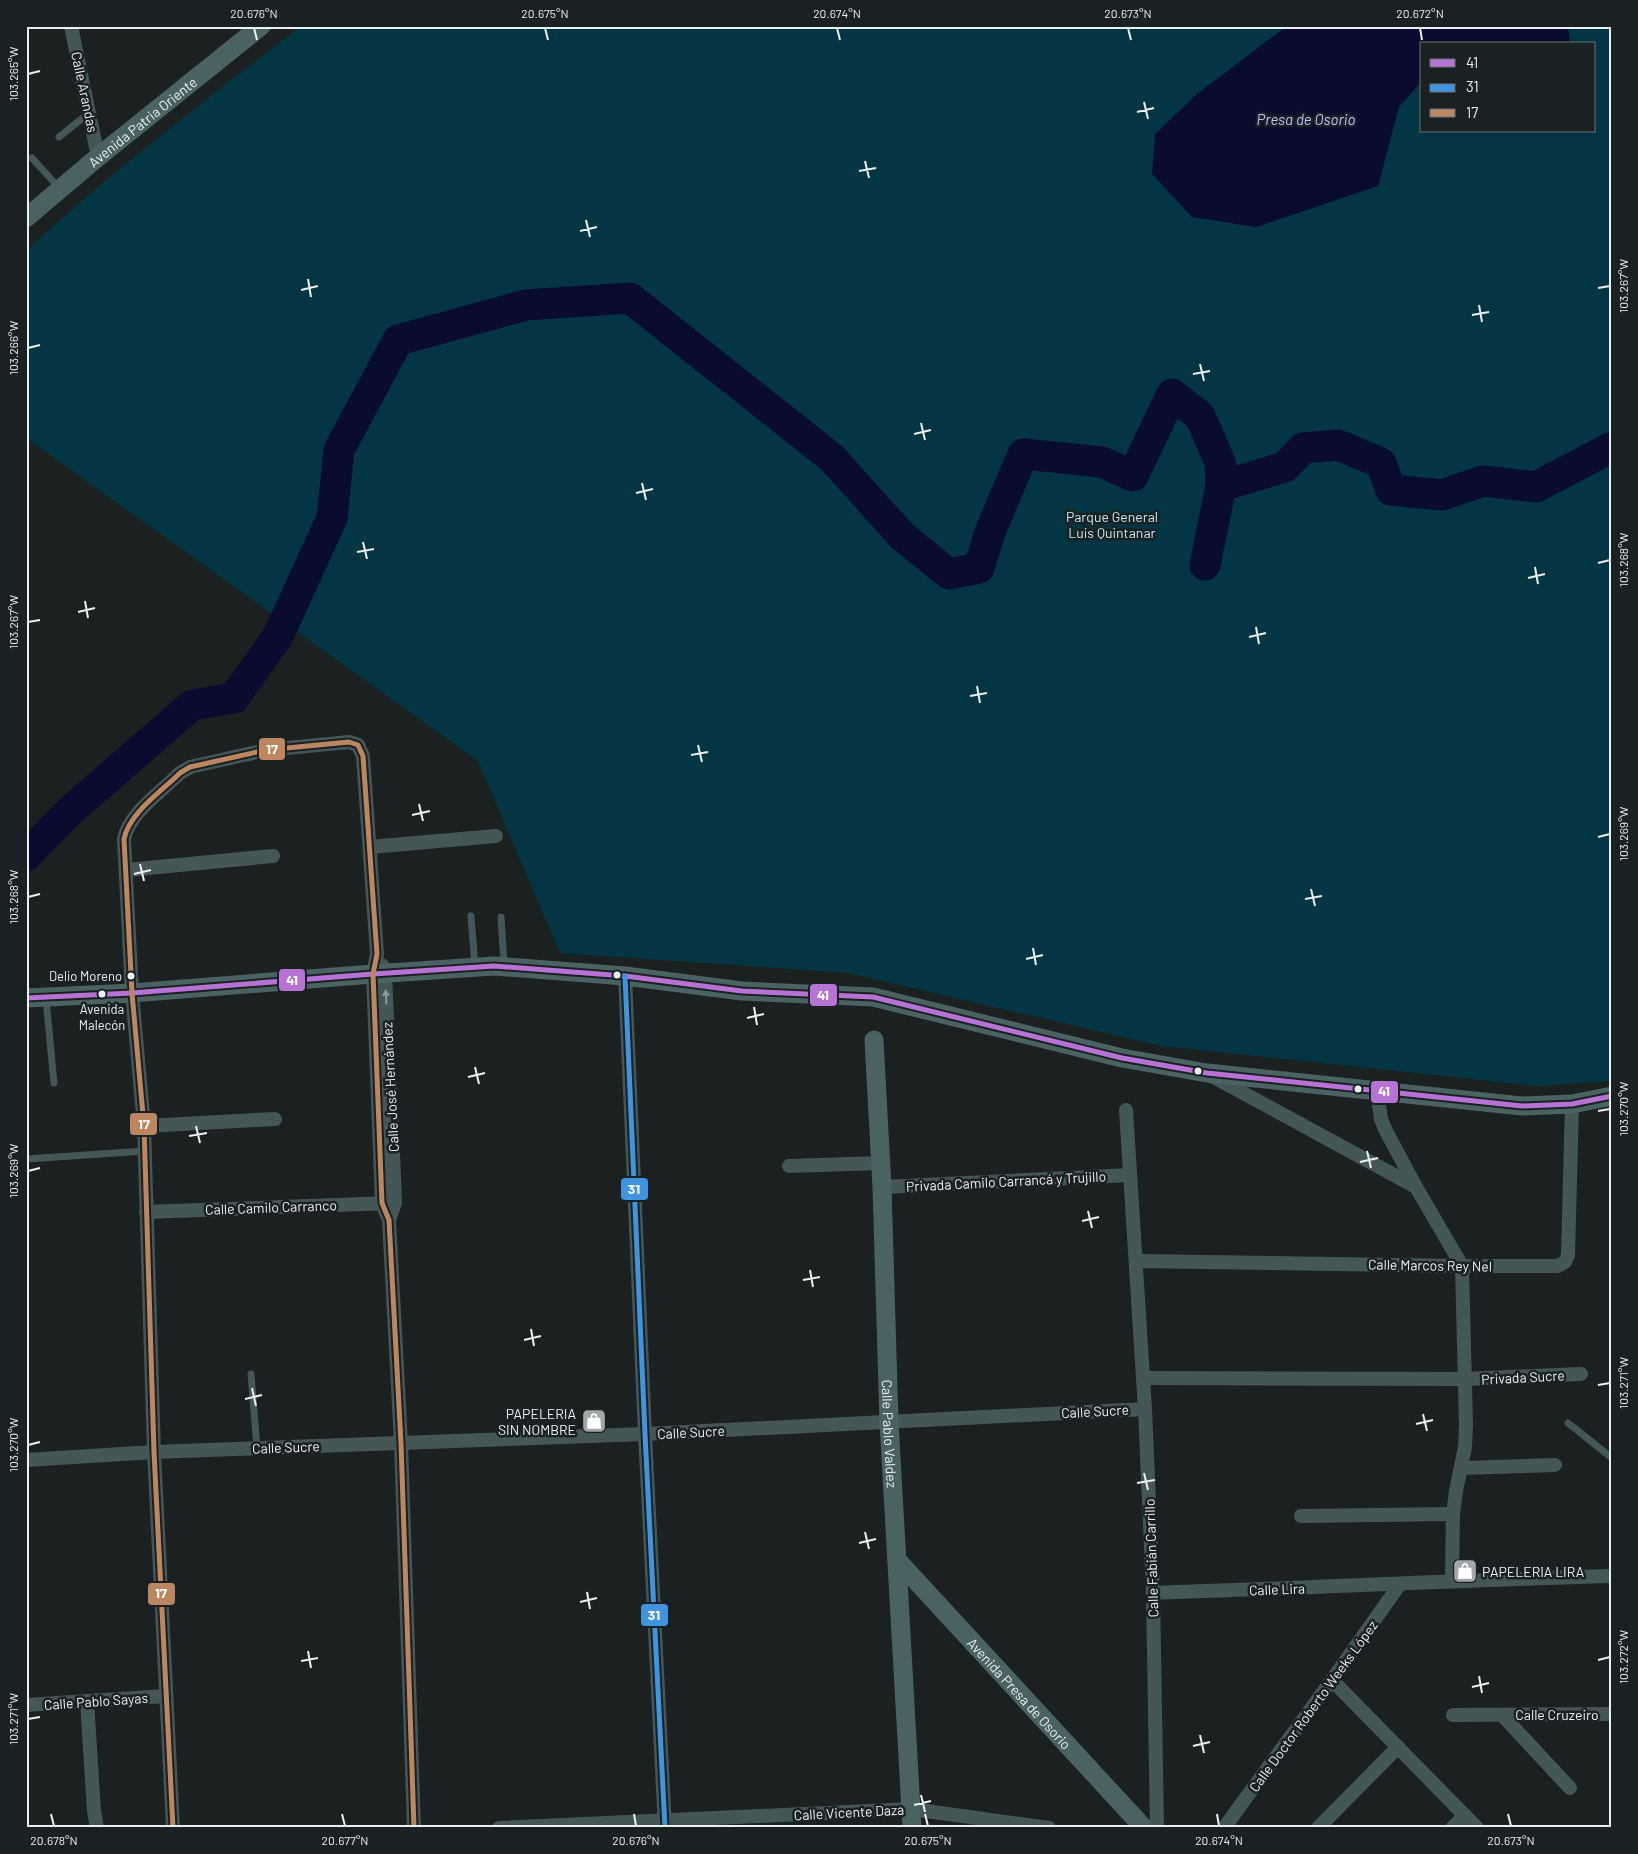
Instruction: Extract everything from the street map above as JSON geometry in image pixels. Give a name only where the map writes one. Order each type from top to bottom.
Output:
[{"type":"main road","name":"Avenida Patria Oriente","points":[[26,218],[98,157],[261,26]]},
{"type":"main road","points":[[26,998],[132,993],[379,973],[504,967],[625,976],[742,991],[873,997],[1122,1058],[1207,1073],[1522,1106],[1572,1104],[1612,1096]]},
{"type":"main road","name":"Calle Pablo Valdez","points":[[874,1040],[882,1187],[889,1422],[912,1828]]},
{"type":"main road","name":"Avenida Presa de Osorio","points":[[897,1560],[1144,1828]]},
{"type":"street","name":"Calle Arandas","points":[[71,26],[98,157]]},
{"type":"street","name":"Calle José Hernández","points":[[127,870],[124,839],[126,829],[132,819],[180,773],[190,767],[266,750],[349,742],[358,745],[363,756],[379,973],[400,1443],[414,1828]]},
{"type":"street","points":[[370,847],[496,836]]},
{"type":"street","points":[[173,1828],[154,1452],[144,1126],[132,993],[127,870],[273,856]]},
{"type":"street","points":[[625,976],[645,1434],[665,1824]]},
{"type":"street","points":[[1207,1073],[1416,1187]]},
{"type":"street","points":[[1379,1092],[1381,1119],[1416,1187],[1462,1266],[1466,1426],[1462,1468],[1453,1514],[1452,1580]]},
{"type":"street","name":"Calle Marcos Rey Nel","points":[[1136,1261],[1558,1266],[1565,1262],[1568,1254],[1572,1104]]},
{"type":"street","name":"Calle Fabián Carrillo","points":[[1126,1110],[1145,1409],[1153,1593],[1157,1828]]},
{"type":"street","points":[[144,1126],[275,1119]]},
{"type":"street","points":[[789,1166],[881,1163]]},
{"type":"street","name":"Privada Camilo Carrancá y Trujillo","points":[[882,1187],[1130,1175]]},
{"type":"street","name":"Calle Camilo Carranco","points":[[146,1212],[388,1203]]},
{"type":"street","name":"Privada Sucre","points":[[1464,1379],[1581,1374]]},
{"type":"street","points":[[1143,1378],[1464,1379]]},
{"type":"street","name":"Calle Sucre","points":[[26,1460],[154,1452],[645,1434],[1145,1409]]},
{"type":"street","points":[[1462,1468],[1555,1465]]},
{"type":"street","points":[[1301,1516],[1453,1514]]},
{"type":"street","name":"Calle Lira","points":[[1153,1593],[1400,1584],[1452,1580],[1612,1576]]},
{"type":"street","name":"Calle Doctor Roberto Weeks López","points":[[1224,1828],[1400,1584]]},
{"type":"street","points":[[1332,1680],[1477,1828]]},
{"type":"street","name":"Calle Pablo Sayas","points":[[26,1705],[166,1696]]},
{"type":"street","points":[[88,1700],[94,1811],[97,1828]]},
{"type":"street","name":"Calle Cruzeiro","points":[[1453,1715],[1612,1714]]},
{"type":"street","points":[[1502,1715],[1570,1788]]},
{"type":"street","points":[[1318,1828],[1398,1747]]},
{"type":"street","name":"Calle Vicente Daza","points":[[499,1828],[665,1824],[912,1809],[1048,1828]]},
{"type":"street","points":[[1452,1828],[1465,1815]]},
{"type":"lane","points":[[59,137],[89,113]]},
{"type":"lane","points":[[32,158],[60,190]]},
{"type":"lane","points":[[471,916],[475,968]]},
{"type":"lane","points":[[501,917],[504,967]]},
{"type":"lane","points":[[46,997],[54,1083]]},
{"type":"lane","points":[[26,1159],[144,1150]]},
{"type":"lane","points":[[251,1374],[257,1448]]},
{"type":"lane","points":[[1568,1423],[1612,1458]]},
{"type":"green space","name":"Parque General Luis Quintanar","points":[[301,26],[1612,26],[1612,1081],[1538,1086],[1161,1046],[848,973],[560,953],[478,761],[26,438],[26,251],[126,163]]},
{"type":"water","name":"Presa de Osorio","points":[[1287,26],[1568,26],[1570,42],[1420,42],[1420,83],[1399,107],[1378,186],[1256,227],[1192,217],[1152,174],[1155,134],[1196,95]]},
{"type":"waterway","points":[[26,856],[70,811],[192,705],[234,698],[278,636],[332,518],[339,450],[398,340],[526,305],[630,298],[832,458],[902,536],[949,574],[979,568],[990,532],[1023,454],[1102,462],[1133,476],[1172,394],[1200,416],[1220,462],[1221,486]]},
{"type":"waterway","points":[[1205,565],[1221,486],[1285,467],[1303,448],[1338,445],[1381,463],[1391,490],[1442,495],[1483,481],[1536,487],[1612,447]]},
{"type":"transit line","name":"17","points":[[173,1828],[154,1452],[144,1126],[132,993],[124,839],[132,820],[147,803],[180,773],[190,767],[266,750],[349,742],[358,745],[363,756],[377,954],[373,974],[382,1203],[389,1220],[401,1443],[414,1828]]},
{"type":"transit line","name":"41","points":[[26,998],[132,993],[494,966],[625,976],[742,991],[873,997],[1122,1058],[1207,1073],[1522,1106],[1572,1104],[1612,1096]]},
{"type":"transit line","name":"31","points":[[625,976],[645,1434],[665,1828]]},
{"type":"place","name":"Delio Moreno","points":[[131,976]]},
{"type":"place","name":"Avenida Malecón","points":[[102,994]]},
{"type":"place","name":"PAPELERIA SIN NOMBRE","points":[[594,1421]]},
{"type":"place","name":"PAPELERIA LIRA","points":[[1465,1571]]}]
